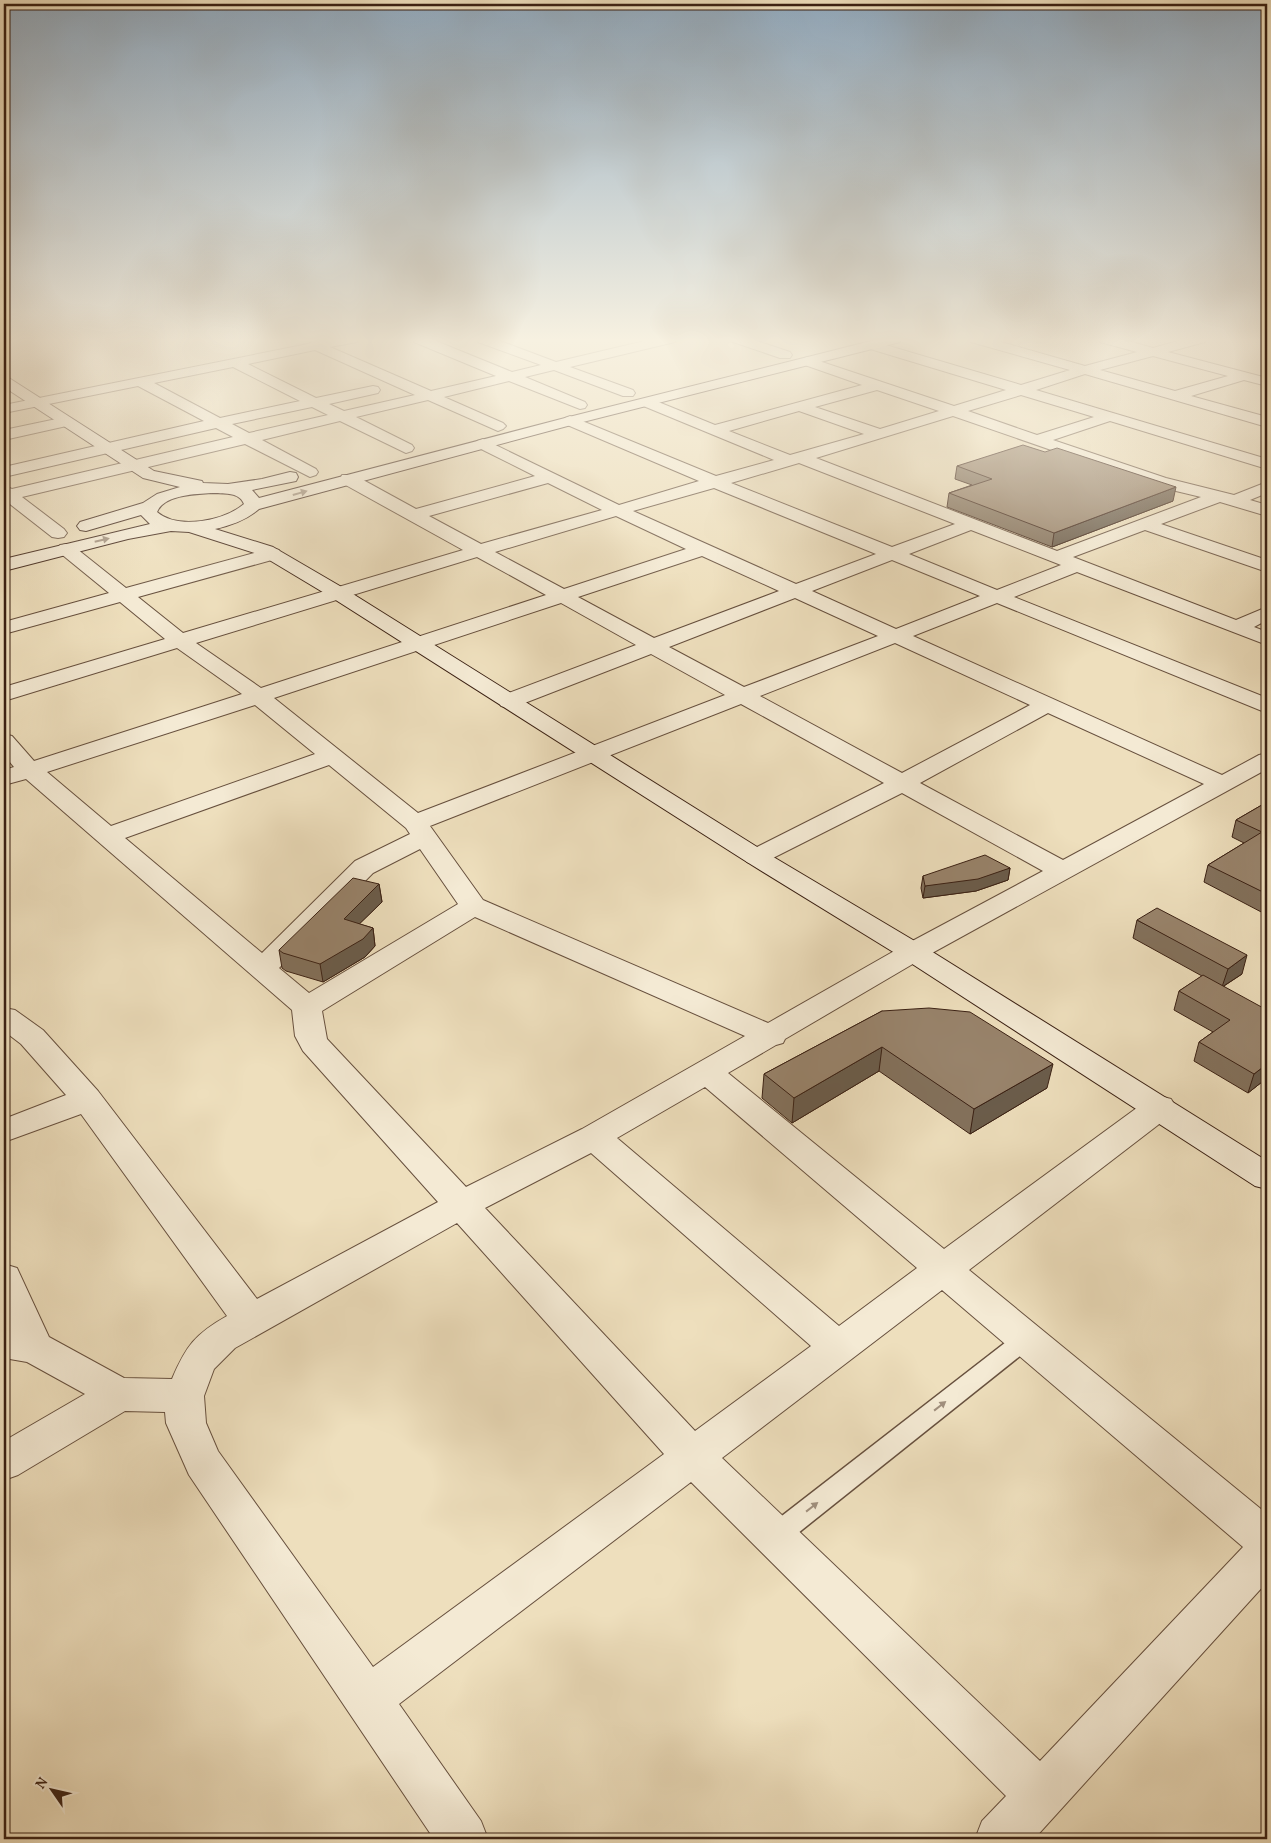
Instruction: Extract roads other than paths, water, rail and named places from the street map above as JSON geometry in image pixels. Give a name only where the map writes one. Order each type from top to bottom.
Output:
[{"type":"street","points":[[4,435],[52,425]]},
{"type":"street","points":[[71,425],[148,475],[248,495],[253,500],[251,508],[269,552]]},
{"type":"street","points":[[4,472],[208,425]]},
{"type":"street","points":[[4,564],[180,492],[262,484],[315,471],[221,425]]},
{"type":"street","points":[[5,494],[304,425]]},
{"type":"street","points":[[360,425],[406,448]]},
{"type":"street","points":[[461,435],[502,425]]},
{"type":"street","points":[[40,537],[62,541],[223,522],[251,508],[348,479],[555,425]]},
{"type":"street","points":[[580,425],[1267,706]]},
{"type":"street","points":[[702,425],[970,524],[1267,639]]},
{"type":"street","points":[[714,430],[732,425]]},
{"type":"street","points":[[854,425],[880,434]]},
{"type":"street","points":[[4,694],[478,551],[909,425]]},
{"type":"street","points":[[994,425],[1161,482],[1226,498],[1267,512]]},
{"type":"street","points":[[1036,440],[1084,425]]},
{"type":"street","points":[[1137,425],[1267,464]]},
{"type":"street","points":[[386,453],[424,444]]},
{"type":"street","points":[[483,444],[618,511],[1223,784]]},
{"type":"street","points":[[148,475],[152,504],[148,513],[151,518],[269,552],[338,593],[756,857],[913,952],[1160,1107],[1267,1177]]},
{"type":"street","points":[[414,515],[550,477]]},
{"type":"street","points":[[348,479],[904,782],[1063,871]]},
{"type":"street","points":[[1057,558],[1146,524],[1267,487]]},
{"type":"street","points":[[5,494],[123,595],[180,641],[258,696],[420,830],[473,906],[772,1036]]},
{"type":"street","points":[[509,701],[970,524]]},
{"type":"street","points":[[1146,524],[1267,566]]},
{"type":"street","points":[[4,778],[418,645],[702,549]]},
{"type":"street","points":[[4,628],[269,552]]},
{"type":"street","points":[[262,969],[364,867],[420,830],[592,753],[1078,566]]},
{"type":"street","points":[[1237,627],[1267,613]]},
{"type":"street","points":[[756,857],[904,782],[1047,705]]},
{"type":"street","points":[[4,741],[30,770],[307,1008],[310,1036],[314,1044],[692,1456],[1040,1796]]},
{"type":"street","points":[[107,836],[332,756]]},
{"type":"street","points":[[463,1839],[203,1462],[186,1424],[184,1396],[199,1360],[222,1338],[251,1320],[461,1205],[594,1136],[772,1036],[913,952],[1267,760]]},
{"type":"street","points":[[307,1008],[473,906]]},
{"type":"street","points":[[4,1018],[32,1036],[86,1099],[251,1320]]},
{"type":"street","points":[[707,1072],[1267,1540]]},
{"type":"street","points":[[4,1131],[86,1099]]},
{"type":"street","points":[[368,1699],[1160,1107]]},
{"type":"street","points":[[594,1136],[838,1347]]},
{"type":"street","points":[[4,1278],[20,1346],[119,1394],[184,1396]]},
{"type":"street","points":[[4,1462],[119,1394]]},
{"type":"street","points":[[1000,1839],[1267,1552]]},
{"type":"lane","points":[[774,1537],[1027,1338]]}]
